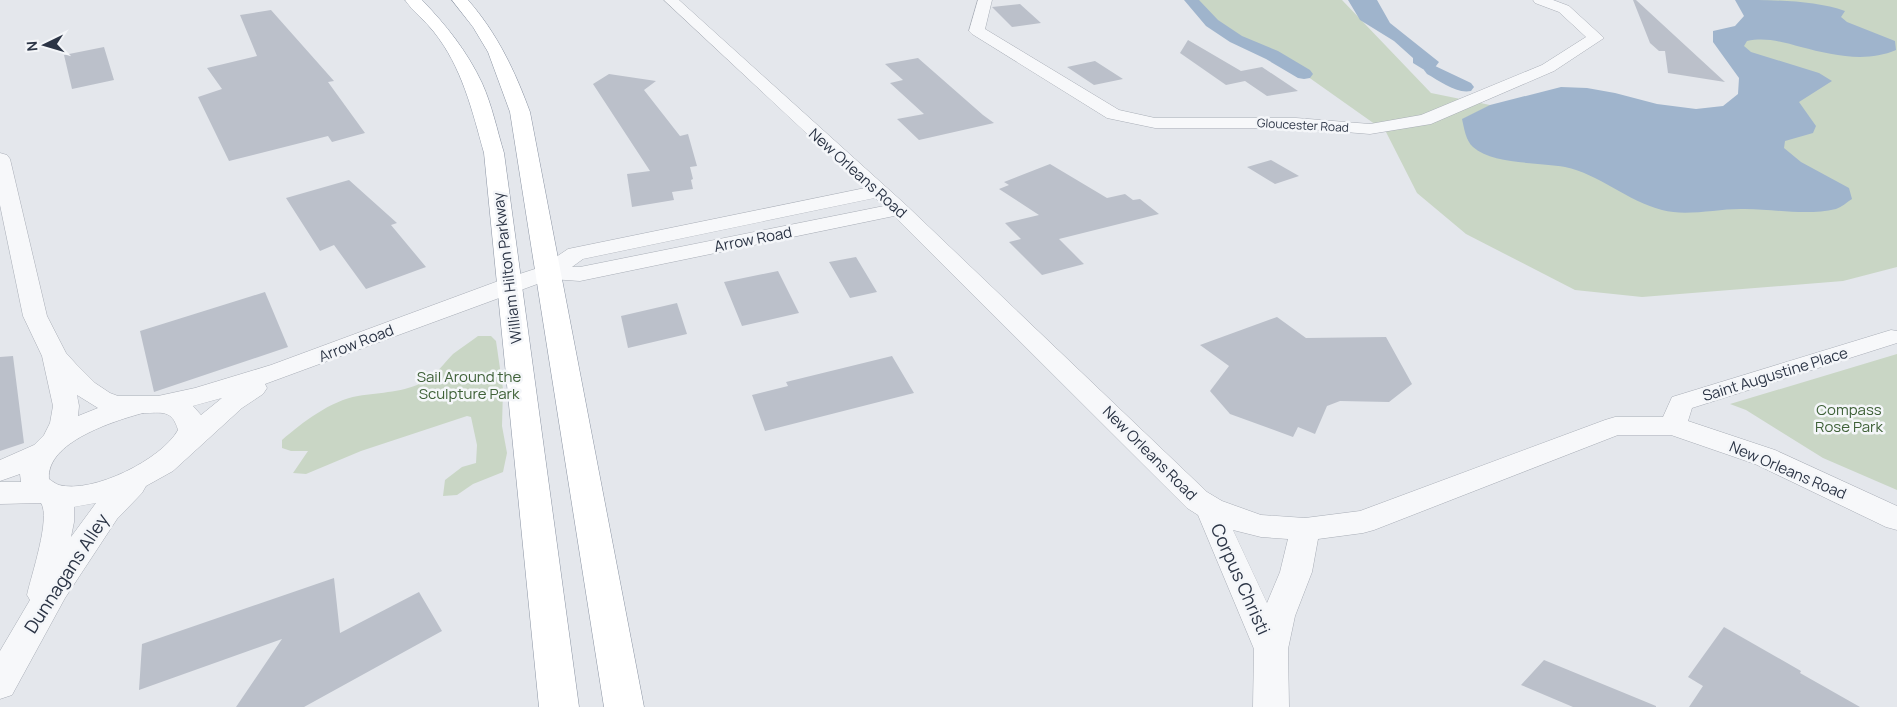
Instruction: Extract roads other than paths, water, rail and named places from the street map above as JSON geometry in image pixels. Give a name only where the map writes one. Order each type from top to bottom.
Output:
[{"type":"highway","points":[[418,5],[443,6],[463,4],[479,21],[495,47],[508,75],[520,112],[624,707]]},
{"type":"highway","name":"William Hilton Parkway","points":[[418,5],[440,28],[458,54],[474,85],[494,153],[559,707]]},
{"type":"street","name":"New Orleans Road","points":[[671,0],[899,209],[1166,468],[1196,500],[1211,509],[1235,519],[1261,526],[1305,529],[1363,522],[1615,426],[1673,426],[1765,457],[1897,519]]},
{"type":"street","name":"Gloucester Road","points":[[985,0],[977,31],[1113,114],[1155,123],[1296,123],[1370,129],[1424,120],[1548,68],[1596,38],[1564,9],[1540,0]]},
{"type":"street","points":[[0,159],[35,316],[54,356],[66,406],[64,423],[50,447],[37,463],[34,475],[37,485],[49,493],[59,506],[59,522],[41,607]]},
{"type":"street","name":"Arrow Road","points":[[150,405],[198,396],[280,371],[509,285],[549,272],[576,254],[879,191]]},
{"type":"street","name":"Arrow Road","points":[[549,272],[580,274],[899,209]]},
{"type":"street","name":"Saint Augustine Place","points":[[1673,426],[1681,403],[1891,337]]},
{"type":"street","points":[[54,356],[86,391],[109,403],[176,407],[186,413],[191,423],[190,434],[181,448]]},
{"type":"street","points":[[0,493],[49,493],[71,496],[95,494],[122,486],[166,462],[233,402],[280,371]]},
{"type":"street","points":[[0,470],[50,447],[72,429],[94,418],[118,410],[150,405]]},
{"type":"street","name":"Dunnagans Alley","points":[[0,684],[41,607],[93,526],[114,500],[146,474]]},
{"type":"street","name":"Corpus Christi","points":[[1211,509],[1218,530],[1272,648]]},
{"type":"street","name":"Corpus Christi","points":[[1271,707],[1272,648],[1278,616],[1296,572],[1305,529]]},
{"type":"water","points":[[1348,0],[1377,0],[1390,23],[1439,62],[1433,70],[1426,71],[1413,63],[1413,58],[1394,41],[1360,20]]},
{"type":"water","points":[[1735,0],[1792,1],[1833,7],[1845,11],[1841,17],[1847,22],[1895,41],[1896,50],[1885,54],[1861,57],[1837,55],[1768,40],[1747,41],[1744,46],[1751,52],[1819,73],[1832,81],[1799,102],[1816,126],[1813,133],[1785,141],[1784,148],[1801,162],[1849,188],[1852,199],[1840,207],[1813,212],[1745,209],[1672,212],[1649,206],[1577,170],[1554,165],[1504,160],[1482,153],[1473,147],[1469,141],[1462,119],[1490,105],[1561,87],[1587,88],[1657,104],[1696,109],[1723,106],[1738,94],[1739,78],[1713,42],[1713,31],[1735,26],[1744,16]]},
{"type":"waterway","points":[[1191,0],[1212,23],[1236,39],[1272,55],[1304,74]]},
{"type":"waterway","points":[[1433,70],[1465,87]]},
{"type":"park label","name":"Sail Around the Sculpture Park","points":[[469,384]]},
{"type":"park label","name":"Compass Rose Park","points":[[1849,418]]}]
